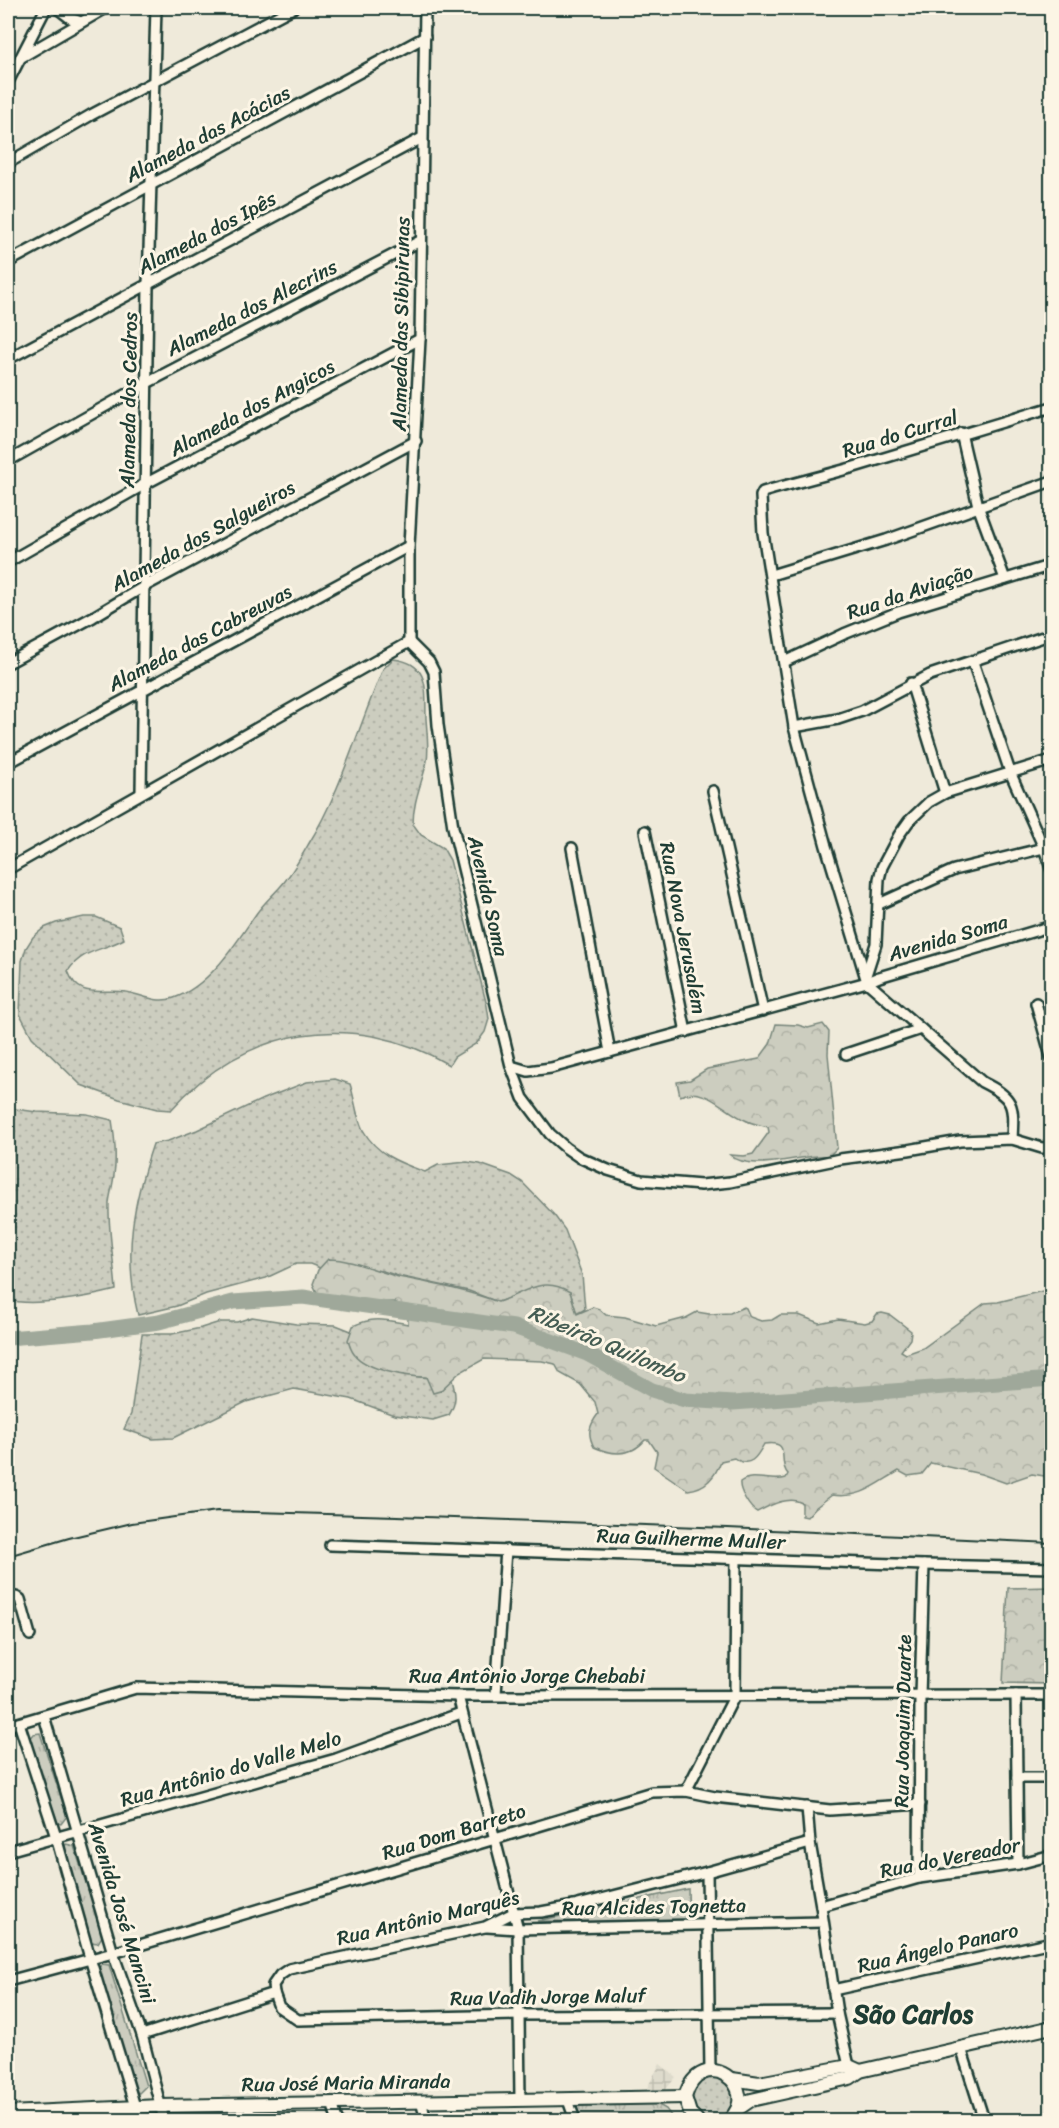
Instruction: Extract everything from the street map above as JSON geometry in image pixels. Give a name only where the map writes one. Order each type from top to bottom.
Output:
[{"type":"main road","points":[[697,2121],[690,2114],[685,2097],[694,2078],[710,2071],[725,2074],[732,2079],[759,2083],[855,2069],[1052,2027]]},
{"type":"main road","points":[[729,2121],[738,2109],[751,2100],[850,2078],[855,2069]]},
{"type":"main road","points":[[732,2079],[739,2093],[738,2109]]},
{"type":"main road","name":"Rua José Maria Miranda","points":[[8,2113],[136,2106],[685,2097]]},
{"type":"street","points":[[8,82],[46,8]]},
{"type":"street","points":[[57,8],[70,18],[81,22]]},
{"type":"street","points":[[20,58],[106,8]]},
{"type":"street","name":"Alameda dos Cedros","points":[[141,793],[148,285],[156,8]]},
{"type":"street","points":[[8,163],[91,115],[293,8]]},
{"type":"street","name":"Alameda das Sibipirunas","points":[[409,642],[409,546],[420,339],[425,8]]},
{"type":"street","name":"Alameda das Acácias","points":[[8,262],[425,37]]},
{"type":"street","name":"Alameda dos Ipês","points":[[8,359],[422,138]]},
{"type":"street","name":"Alameda dos Alecrins","points":[[8,460],[147,383],[420,240]]},
{"type":"street","name":"Alameda dos Angicos","points":[[8,562],[145,484],[420,339]]},
{"type":"street","name":"Rua do Curral","points":[[771,575],[763,533],[760,496],[763,492],[851,468],[1052,407]]},
{"type":"street","points":[[961,434],[978,506],[1005,579]]},
{"type":"street","name":"Alameda dos Salgueiros","points":[[8,663],[145,586],[416,441]]},
{"type":"street","points":[[1011,1139],[1013,1114],[1002,1092],[982,1082],[867,979],[826,846],[794,727],[771,575],[886,540],[1052,481]]},
{"type":"street","name":"Alameda das Cabreuvas","points":[[8,763],[409,546]]},
{"type":"street","name":"Rua da Aviação","points":[[784,662],[898,612],[1052,566]]},
{"type":"street","points":[[794,727],[838,719],[862,711],[911,683],[930,675],[1051,637]]},
{"type":"street","points":[[8,868],[409,642]]},
{"type":"street","name":"Avenida Soma","points":[[409,642],[429,662],[434,672],[438,725],[453,827],[511,1066],[528,1071],[551,1068],[763,1011],[1052,926]]},
{"type":"street","points":[[973,662],[1010,772],[1052,871]]},
{"type":"street","points":[[911,683],[945,794]]},
{"type":"street","points":[[867,979],[876,944],[879,879],[882,867],[899,835],[920,810],[929,802],[945,794],[1052,760]]},
{"type":"street","points":[[713,791],[763,1011]]},
{"type":"street","name":"Rua Nova Jerusalém","points":[[645,831],[686,1032]]},
{"type":"street","points":[[879,904],[954,870],[1044,848]]},
{"type":"street","points":[[572,849],[610,1052]]},
{"type":"street","points":[[1036,1003],[1052,1060]]},
{"type":"street","points":[[846,1054],[921,1029]]},
{"type":"street","points":[[511,1066],[523,1098],[550,1134],[579,1157],[608,1170],[641,1180],[675,1184],[730,1182],[840,1159],[960,1141],[1011,1139],[1042,1148],[1052,1147]]},
{"type":"street","name":"Rua Guilherme Muller","points":[[330,1545],[1052,1568]]},
{"type":"street","points":[[496,1694],[506,1550]]},
{"type":"street","points":[[686,1791],[735,1695],[736,1559]]},
{"type":"street","name":"Rua Joaquim Duarte","points":[[919,1878],[920,1696],[924,1565]]},
{"type":"street","points":[[8,1597],[20,1599],[30,1635]]},
{"type":"street","name":"Rua Antônio Jorge Chebabi","points":[[8,1726],[136,1688],[458,1696],[496,1694],[1052,1695]]},
{"type":"street","points":[[1016,1695],[1018,1864]]},
{"type":"street","points":[[458,1696],[518,1929],[519,2100]]},
{"type":"street","name":"Rua Antônio do Valle Melo","points":[[8,1851],[336,1759],[461,1713]]},
{"type":"street","name":"Avenida José Mancini","points":[[44,1716],[113,1953],[142,2035],[164,2121]]},
{"type":"street","points":[[19,1723],[56,1838],[140,2121]]},
{"type":"street","points":[[1017,1778],[1052,1778]]},
{"type":"street","name":"Rua Dom Barreto","points":[[8,1981],[113,1953],[652,1792],[686,1791],[715,1797],[830,1810],[920,1804]]},
{"type":"street","points":[[807,1807],[810,1843],[837,2013],[855,2069]]},
{"type":"street","name":"Rua Antônio Marquês","points":[[274,1993],[273,1985],[289,1968],[485,1927],[513,1913],[541,1912],[574,1906],[810,1843]]},
{"type":"street","name":"Rua do Vereador","points":[[821,1906],[919,1878],[1018,1864],[1052,1855]]},
{"type":"street","points":[[707,1872],[710,2071]]},
{"type":"street","name":"Rua Alcides Tognetta","points":[[485,1927],[518,1929],[823,1922]]},
{"type":"street","name":"Rua Ângelo Panaro","points":[[833,1990],[1052,1942]]},
{"type":"street","points":[[142,2035],[274,1993]]},
{"type":"street","name":"Rua Vadih Jorge Maluf","points":[[274,1993],[279,2007],[298,2020],[520,2015],[837,2013]]},
{"type":"street","points":[[960,2048],[984,2121]]},
{"type":"street","points":[[568,2100],[574,2121]]},
{"type":"street","points":[[421,2101],[426,2121]]},
{"type":"street","points":[[332,2102],[337,2121]]},
{"type":"street","points":[[247,2104],[252,2121]]},
{"type":"street","points":[[1046,2121],[1052,2119]]},
{"type":"shaded area","points":[[660,2064],[676,2077],[663,2093],[642,2097]]},
{"type":"green space","points":[[393,659],[414,666],[420,672],[425,688],[428,756],[416,800],[413,824],[421,835],[443,848],[450,860],[489,1019],[485,1032],[477,1043],[454,1057],[449,1065],[413,1047],[375,1037],[338,1032],[302,1035],[266,1044],[232,1060],[200,1082],[171,1110],[157,1109],[119,1099],[81,1085],[32,1037],[20,1014],[22,961],[33,937],[44,928],[56,923],[84,917],[96,917],[120,927],[124,939],[80,958],[68,971],[78,986],[85,990],[126,992],[167,1000],[199,984],[221,962],[299,861],[331,802],[383,669]]},
{"type":"green space","points":[[776,1024],[808,1028],[823,1024],[829,1032],[828,1054],[837,1148],[829,1156],[763,1163],[739,1160],[730,1155],[753,1154],[769,1132],[768,1127],[737,1116],[706,1096],[689,1094],[680,1096],[677,1082],[690,1080],[707,1069],[759,1059],[770,1044]]},
{"type":"green space","points":[[335,1079],[350,1084],[363,1130],[375,1146],[390,1157],[425,1172],[438,1165],[467,1162],[480,1164],[511,1175],[522,1182],[554,1215],[565,1230],[582,1275],[585,1309],[577,1314],[570,1292],[514,1296],[498,1302],[469,1291],[383,1271],[320,1268],[310,1264],[296,1264],[266,1278],[206,1294],[177,1306],[138,1315],[131,1270],[132,1228],[140,1187],[153,1144],[197,1130],[263,1099],[307,1082]]},
{"type":"green space","points":[[8,1108],[87,1114],[112,1120],[115,1161],[109,1214],[116,1290],[46,1302],[8,1300]]},
{"type":"green space","points":[[328,1259],[355,1263],[399,1277],[462,1291],[498,1302],[534,1287],[551,1285],[570,1292],[577,1314],[593,1307],[606,1315],[625,1317],[656,1326],[686,1318],[697,1312],[730,1313],[744,1307],[750,1317],[761,1321],[772,1320],[780,1315],[799,1315],[819,1323],[838,1319],[865,1323],[872,1321],[877,1314],[882,1313],[890,1315],[911,1331],[910,1339],[901,1351],[906,1354],[923,1348],[985,1303],[1051,1289],[1051,1472],[1044,1476],[1032,1474],[1006,1483],[981,1474],[931,1463],[922,1474],[908,1476],[899,1471],[860,1493],[832,1495],[807,1517],[802,1516],[802,1503],[791,1500],[779,1502],[757,1512],[745,1498],[740,1482],[751,1478],[786,1478],[788,1474],[783,1463],[782,1448],[779,1445],[764,1444],[756,1457],[749,1462],[734,1458],[721,1461],[709,1481],[700,1487],[688,1490],[654,1467],[657,1452],[649,1440],[645,1440],[634,1449],[621,1453],[608,1452],[594,1447],[590,1434],[591,1426],[598,1414],[595,1402],[580,1384],[560,1373],[555,1364],[542,1361],[484,1359],[459,1373],[440,1391],[433,1393],[426,1377],[398,1374],[360,1360],[354,1354],[348,1340],[353,1326],[373,1320],[408,1324],[408,1308],[394,1302],[321,1301],[313,1284],[318,1270]]},
{"type":"green space","points":[[252,1317],[296,1324],[336,1325],[351,1331],[419,1377],[452,1380],[455,1398],[452,1410],[449,1415],[433,1420],[394,1415],[351,1399],[294,1389],[246,1402],[173,1438],[153,1439],[124,1429],[131,1414],[142,1334],[172,1334]]},
{"type":"green space","points":[[1051,1587],[1051,1684],[1003,1683],[1008,1588]]},
{"type":"green space","points":[[40,1733],[67,1816],[61,1824],[54,1822],[28,1740],[33,1734]]},
{"type":"green space","points":[[66,1844],[74,1846],[103,1935],[98,1943],[90,1942],[62,1852]]},
{"type":"green space","points":[[688,1889],[689,1923],[537,1921]]},
{"type":"green space","points":[[102,1964],[109,1965],[146,2086],[139,2093],[132,2092],[98,1969]]},
{"type":"green space","points":[[712,2077],[727,2083],[733,2098],[727,2113],[712,2119],[697,2113],[691,2098],[697,2083]]},
{"type":"green space","points":[[657,2104],[666,2109],[674,2120],[580,2120],[576,2106]]},
{"type":"waterway","name":"Ribeirão Quilombo","points":[[8,1338],[93,1331],[159,1322],[233,1302],[303,1297],[514,1327],[587,1354],[652,1390],[685,1400],[733,1403],[1052,1379]]},
{"type":"railway","points":[[8,1556],[132,1523],[217,1511],[728,1528],[1052,1543]]},
{"type":"district","name":"São Carlos","points":[[913,2014]]}]
